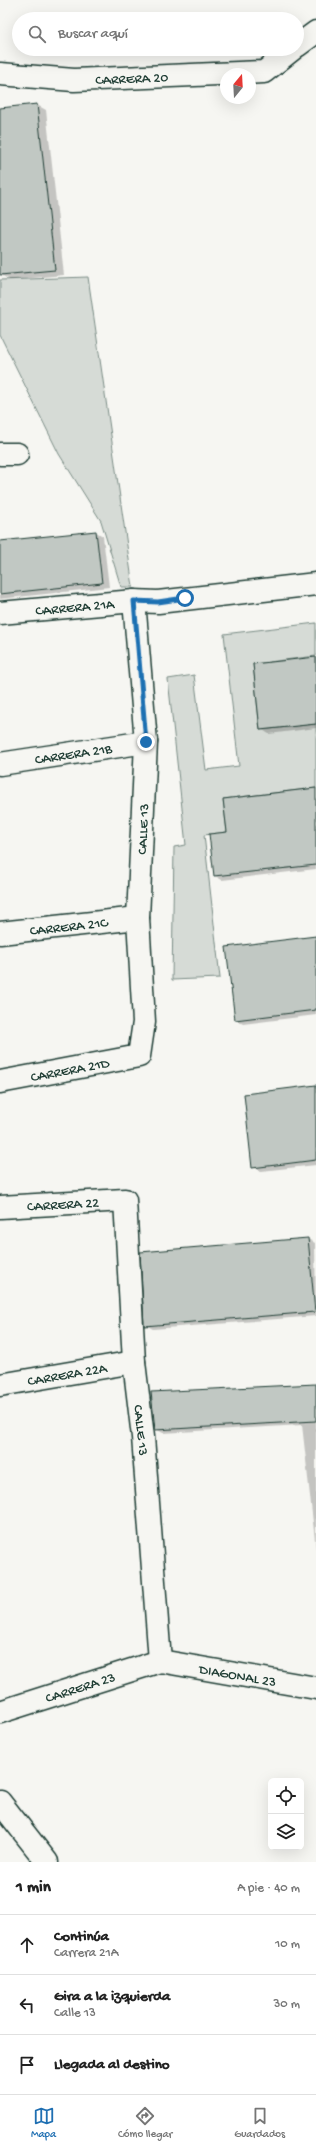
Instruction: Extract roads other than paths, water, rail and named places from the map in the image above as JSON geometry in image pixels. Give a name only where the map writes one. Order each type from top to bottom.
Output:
[{"type":"street","points":[[304,41],[316,32]]},
{"type":"street","name":"CARRERA 20","points":[[0,74],[74,80],[264,72],[285,56]]},
{"type":"street","name":"CARRERA 21A","points":[[0,613],[134,601],[158,602],[316,584]]},
{"type":"street","name":"CALLE 13","points":[[134,601],[146,742],[138,918],[144,1022],[139,1056]]},
{"type":"street","name":"CARRERA 21B","points":[[0,764],[146,742]]},
{"type":"street","name":"CARRERA 21C","points":[[0,934],[138,918]]},
{"type":"street","name":"CARRERA 21D","points":[[0,1082],[139,1056]]},
{"type":"street","name":"CALLE 13","points":[[125,1200],[134,1362],[142,1437],[160,1661]]},
{"type":"street","name":"CARRERA 22","points":[[0,1207],[125,1200]]},
{"type":"street","name":"CARRERA 22A","points":[[0,1385],[134,1362]]},
{"type":"street","name":"DIAGONAL 23","points":[[160,1661],[316,1688]]},
{"type":"street","name":"CARRERA 23","points":[[0,1712],[160,1661]]},
{"type":"street","points":[[0,1802],[47,1862]]}]
